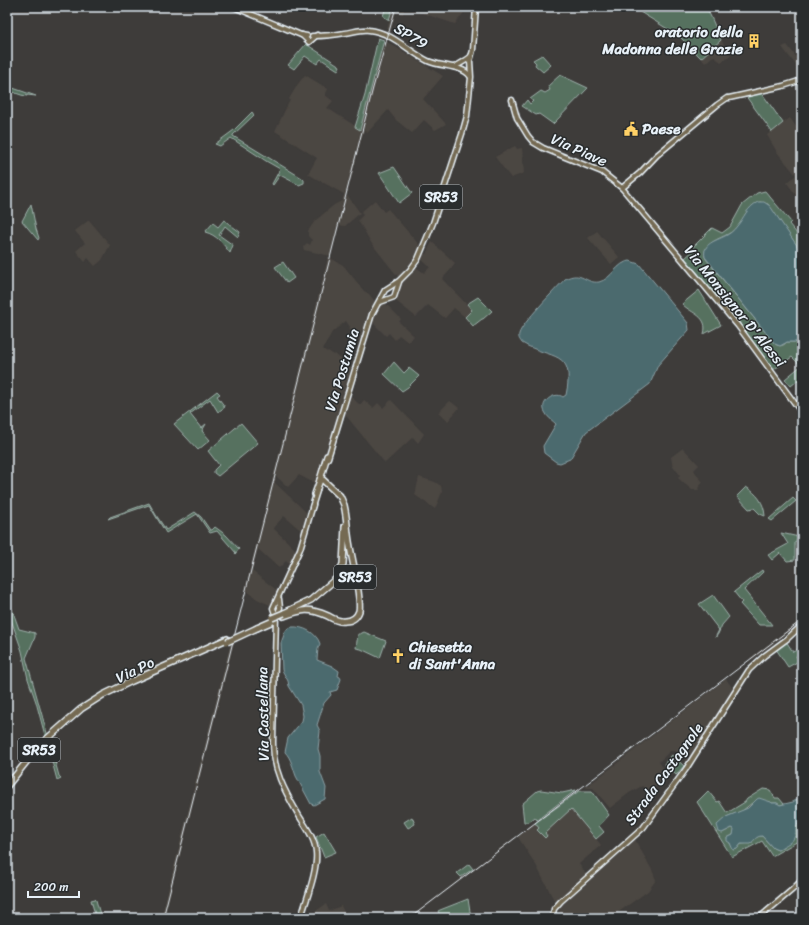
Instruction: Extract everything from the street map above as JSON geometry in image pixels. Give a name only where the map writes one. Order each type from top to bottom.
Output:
[{"type":"highway","name":"SR53","points":[[316,493],[327,456]]},
{"type":"highway","points":[[316,493],[320,488],[327,486],[324,477],[324,469]]},
{"type":"highway","name":"SR53","points":[[298,609],[314,598],[337,578],[342,569],[345,513],[339,498],[322,480],[320,480]]},
{"type":"highway","name":"SR53","points":[[298,609],[313,610],[344,622],[354,618],[359,611],[358,593],[345,509],[340,496],[327,486]]},
{"type":"highway","name":"Via Po","points":[[7,786],[40,746],[81,709],[103,695],[274,619],[279,610],[298,609]]},
{"type":"highway","name":"Via Po","points":[[7,790],[38,750],[60,728],[88,707],[120,689],[227,640]]},
{"type":"main road","name":"SP79","points":[[234,7],[306,37],[308,42],[314,37],[366,30],[382,33],[421,57],[434,63],[453,67]]},
{"type":"main road","points":[[471,76],[476,7]]},
{"type":"main road","points":[[453,67],[469,59],[472,54]]},
{"type":"main road","points":[[465,60],[471,66]]},
{"type":"main road","points":[[460,63],[460,67],[463,71]]},
{"type":"main road","points":[[463,71],[468,71],[471,66]]},
{"type":"main road","points":[[453,67],[471,76]]},
{"type":"main road","name":"SR53","points":[[384,294],[385,290],[399,281],[417,261],[428,235],[464,128],[471,76]]},
{"type":"main road","points":[[622,188],[658,155],[717,105],[728,98],[783,86],[802,80]]},
{"type":"main road","name":"Via Piave","points":[[512,100],[516,118],[533,142],[543,148],[602,172],[622,188],[662,236]]},
{"type":"main road","name":"Via Monsignor D'Alessi","points":[[662,236],[742,331],[802,413]]},
{"type":"main road","name":"SR53","points":[[389,299],[393,298],[399,281]]},
{"type":"main road","points":[[389,288],[393,289],[395,292]]},
{"type":"main road","points":[[384,294],[389,299]]},
{"type":"main road","name":"Via Postumia","points":[[320,480],[369,323],[374,310],[384,294]]},
{"type":"main road","points":[[379,302],[389,299]]},
{"type":"main road","name":"Via Postumia","points":[[279,610],[279,597],[302,544],[327,456],[331,447]]},
{"type":"main road","name":"Via Castellana","points":[[279,610],[274,619],[274,762],[280,780],[312,838],[316,856],[314,874],[302,918]]},
{"type":"main road","name":"Strada Castagnole","points":[[552,918],[554,909],[561,900],[643,828],[688,766],[746,675],[755,664],[802,625]]},
{"type":"main road","points":[[759,918],[802,880]]},
{"type":"shaded area","points":[[393,7],[405,7],[403,14],[396,12],[388,39],[385,37]]},
{"type":"shaded area","points":[[411,7],[464,7],[465,11],[455,24],[410,9]]},
{"type":"shaded area","points":[[384,40],[443,76],[423,99],[446,124],[435,130],[424,120],[412,133],[396,120],[388,110],[368,132],[364,130],[346,197],[348,196],[360,213],[345,226],[339,225],[331,256],[304,250],[303,247],[307,243],[310,245],[312,240],[308,236],[308,231],[315,221],[334,205],[342,201],[344,194],[308,174],[317,158],[275,131],[290,100],[289,99],[305,75],[328,89],[325,95],[333,101],[327,108],[360,129]]},
{"type":"shaded area","points":[[721,40],[731,56],[721,62],[713,56],[705,63],[701,58]]},
{"type":"shaded area","points":[[787,45],[797,58],[802,61],[802,73],[782,47]]},
{"type":"shaded area","points":[[790,118],[799,131],[802,130],[802,206],[799,199],[787,183],[796,175],[777,152],[767,135]]},
{"type":"shaded area","points":[[515,146],[517,149],[522,148],[524,173],[511,178],[495,157]]},
{"type":"shaded area","points":[[375,200],[384,212],[388,209],[421,247],[414,262],[399,278],[372,244],[358,220],[363,215],[361,212]]},
{"type":"shaded area","points":[[89,220],[110,245],[102,260],[95,266],[88,258],[85,262],[76,251],[85,243],[75,231]]},
{"type":"shaded area","points":[[597,231],[619,257],[611,264],[588,238]]},
{"type":"shaded area","points":[[432,242],[455,263],[442,279],[472,310],[465,317],[454,308],[445,318],[428,305],[416,317],[396,301],[396,291],[399,285],[416,267],[424,273],[430,267],[421,259],[423,253],[426,254]]},
{"type":"shaded area","points":[[328,257],[343,265],[376,303],[362,342],[349,329],[350,327],[346,321],[332,332],[323,349],[334,355],[335,354],[353,370],[316,484],[299,475],[288,487],[276,476],[275,483],[308,514],[303,532],[284,516],[273,528],[297,551],[291,566],[286,561],[279,568],[258,549],[252,571],[279,592],[274,602],[270,605],[257,599],[245,589]]},
{"type":"shaded area","points":[[383,301],[401,319],[399,322],[414,336],[408,342],[399,335],[395,340],[389,333],[386,336],[372,322],[378,306]]},
{"type":"shaded area","points":[[349,395],[360,405],[364,400],[373,408],[378,403],[383,408],[391,400],[424,434],[418,443],[413,437],[385,463],[343,412]]},
{"type":"shaded area","points":[[450,401],[459,408],[448,421],[438,413]]},
{"type":"shaded area","points":[[683,448],[699,465],[694,470],[703,482],[698,488],[699,490],[692,490],[678,478],[680,475],[674,467],[673,468],[671,457]]},
{"type":"shaded area","points":[[419,477],[435,482],[441,486],[442,492],[435,509],[415,495]]},
{"type":"shaded area","points":[[802,619],[802,621],[752,660],[750,658]]},
{"type":"shaded area","points":[[235,639],[164,918],[161,918],[231,641]]},
{"type":"shaded area","points":[[726,679],[734,690],[687,761],[675,751],[670,751],[659,762],[667,773],[663,780],[651,792],[642,786],[629,793],[610,808],[593,788],[585,788]]},
{"type":"shaded area","points":[[571,809],[601,845],[579,864],[587,876],[558,902],[555,902],[536,865],[518,837],[535,823],[540,828],[537,831],[545,838],[544,833]]},
{"type":"shaded area","points":[[515,837],[516,838],[409,918]]},
{"type":"shaded area","points":[[634,838],[656,880],[648,891],[610,918],[564,918],[558,909]]},
{"type":"shaded area","points":[[326,904],[329,911],[341,906],[347,918],[306,918]]},
{"type":"green space","points":[[386,7],[393,7],[389,20],[383,16]]},
{"type":"green space","points":[[644,7],[709,7],[708,11],[721,40],[701,58],[679,36],[640,12]]},
{"type":"green space","points":[[378,38],[384,40],[360,130],[355,127],[365,95]]},
{"type":"green space","points":[[306,44],[340,66],[338,70],[321,59],[317,64],[305,56],[294,69],[288,65]]},
{"type":"green space","points":[[542,55],[551,65],[543,72],[535,65],[536,63],[533,60]]},
{"type":"green space","points":[[560,75],[588,88],[553,124],[539,114],[536,115],[522,106],[527,100],[530,104],[533,101],[530,99],[541,91],[545,93],[550,90],[548,86]]},
{"type":"green space","points":[[7,86],[36,96],[24,96],[7,91]]},
{"type":"green space","points":[[761,92],[783,123],[772,132],[745,95]]},
{"type":"green space","points":[[252,112],[254,115],[233,136],[302,178],[304,183],[299,185],[280,175],[273,185],[272,184],[280,169],[231,138],[220,146],[215,144],[234,130]]},
{"type":"green space","points":[[394,167],[412,193],[399,203],[379,173]]},
{"type":"green space","points":[[765,191],[791,222],[789,224],[802,240],[802,253],[768,204],[760,202],[749,209],[732,232],[710,244],[706,248],[705,254],[706,259],[775,344],[780,346],[787,342],[802,342],[802,363],[799,364],[792,357],[773,370],[742,327],[685,258],[695,249],[693,247],[712,228],[722,233],[730,227],[742,205],[757,193]]},
{"type":"green space","points":[[31,204],[39,238],[38,240],[22,221]]},
{"type":"green space","points":[[224,220],[240,232],[238,237],[225,226],[219,235],[233,245],[230,253],[222,243],[209,233],[205,232],[213,223],[218,227]]},
{"type":"green space","points":[[283,262],[294,278],[287,283],[275,267]]},
{"type":"green space","points":[[699,290],[721,325],[704,334],[705,328],[702,319],[682,304]]},
{"type":"green space","points":[[478,297],[492,311],[473,326],[465,317],[472,310],[467,304]]},
{"type":"green space","points":[[394,362],[404,373],[409,368],[419,376],[402,391],[384,374]]},
{"type":"green space","points":[[802,365],[802,377],[791,386],[785,379]]},
{"type":"green space","points":[[217,391],[220,394],[217,396],[225,407],[218,412],[210,399],[190,414],[201,428],[206,424],[202,431],[210,440],[198,450],[174,424]]},
{"type":"green space","points":[[241,423],[258,443],[218,476],[214,473],[214,470],[219,465],[208,451]]},
{"type":"green space","points":[[746,487],[759,499],[765,516],[760,514],[754,508],[749,509],[737,496]]},
{"type":"green space","points":[[793,498],[796,501],[772,521],[769,519]]},
{"type":"green space","points":[[149,503],[166,530],[195,512],[201,517],[210,530],[215,527],[226,535],[239,549],[236,553],[217,531],[210,533],[197,514],[166,533],[149,505],[108,519]]},
{"type":"green space","points":[[781,533],[799,537],[795,542],[795,560],[787,561],[780,553],[772,560],[768,555],[788,544]]},
{"type":"green space","points":[[762,570],[763,572],[744,590],[772,625],[759,625],[740,604],[742,602],[734,592]]},
{"type":"green space","points":[[7,595],[19,629],[35,633],[35,637],[26,658],[59,776],[61,778],[57,780],[36,702],[28,679],[22,651],[7,608]]},
{"type":"green space","points":[[713,595],[729,617],[722,625],[715,638],[719,630],[699,604]]},
{"type":"green space","points":[[364,632],[386,641],[380,658],[356,648],[358,634]]},
{"type":"green space","points":[[786,641],[793,652],[802,647],[802,653],[796,656],[799,661],[788,667],[776,649]]},
{"type":"green space","points":[[672,755],[684,766],[676,775],[664,764]]},
{"type":"green space","points":[[763,789],[770,790],[775,798],[779,798],[784,804],[780,805],[771,802],[752,803],[742,811],[726,817],[722,833],[732,828],[735,829],[733,835],[727,838],[734,850],[741,844],[752,843],[752,840],[762,836],[773,848],[778,850],[790,841],[794,835],[795,827],[802,820],[802,842],[800,840],[772,856],[762,841],[732,857],[697,802],[708,791],[717,802],[719,801],[727,813]]},
{"type":"green space","points":[[541,790],[562,793],[576,790],[537,820],[535,817],[529,822],[524,822],[522,804],[537,791]]},
{"type":"green space","points":[[579,791],[592,791],[609,815],[599,826],[604,832],[596,839],[571,809],[545,833],[547,836],[545,838],[537,830],[539,828],[535,823]]},
{"type":"green space","points":[[412,817],[415,824],[408,828],[404,822]]},
{"type":"green space","points":[[324,832],[336,852],[324,857],[316,837]]},
{"type":"green space","points":[[469,864],[473,869],[461,877],[457,873]]},
{"type":"green space","points":[[95,899],[101,918],[96,918],[91,900]]},
{"type":"green space","points":[[468,899],[471,918],[441,918],[438,911]]},
{"type":"water","points":[[758,202],[764,202],[770,206],[802,253],[802,342],[787,342],[780,346],[775,344],[705,257],[706,249],[710,243],[732,232],[748,210]]},
{"type":"water","points":[[630,261],[639,264],[688,323],[689,330],[658,365],[650,384],[586,432],[570,459],[560,463],[556,462],[544,453],[543,446],[556,424],[546,414],[544,405],[552,396],[556,395],[563,397],[566,395],[568,380],[567,370],[564,363],[559,358],[522,343],[519,338],[519,334],[532,314],[565,279],[576,276],[590,281],[599,282],[608,278],[622,264]]},
{"type":"water","points":[[292,627],[305,629],[316,637],[320,644],[318,648],[317,660],[332,666],[339,671],[338,676],[341,679],[337,690],[330,692],[331,695],[324,703],[317,725],[320,731],[318,749],[320,756],[320,772],[326,788],[325,799],[314,805],[309,801],[285,752],[288,738],[302,721],[303,716],[301,705],[289,686],[282,670],[281,643],[285,632],[288,628]]},
{"type":"water","points":[[802,796],[802,820],[796,827],[794,838],[778,850],[773,848],[762,836],[760,836],[750,844],[741,844],[737,849],[733,850],[730,843],[727,841],[727,838],[733,835],[734,829],[732,828],[722,833],[719,832],[717,825],[726,817],[748,808],[759,798],[780,805],[793,802]]},
{"type":"railway","points":[[163,918],[373,88],[396,7]]},
{"type":"railway","points":[[410,918],[802,620]]},
{"type":"place","name":"oratorio della Madonna delle Grazie","points":[[754,41]]},
{"type":"place","name":"Paese","points":[[631,129]]},
{"type":"place","name":"Chiesetta di Sant'Anna","points":[[398,656]]}]
